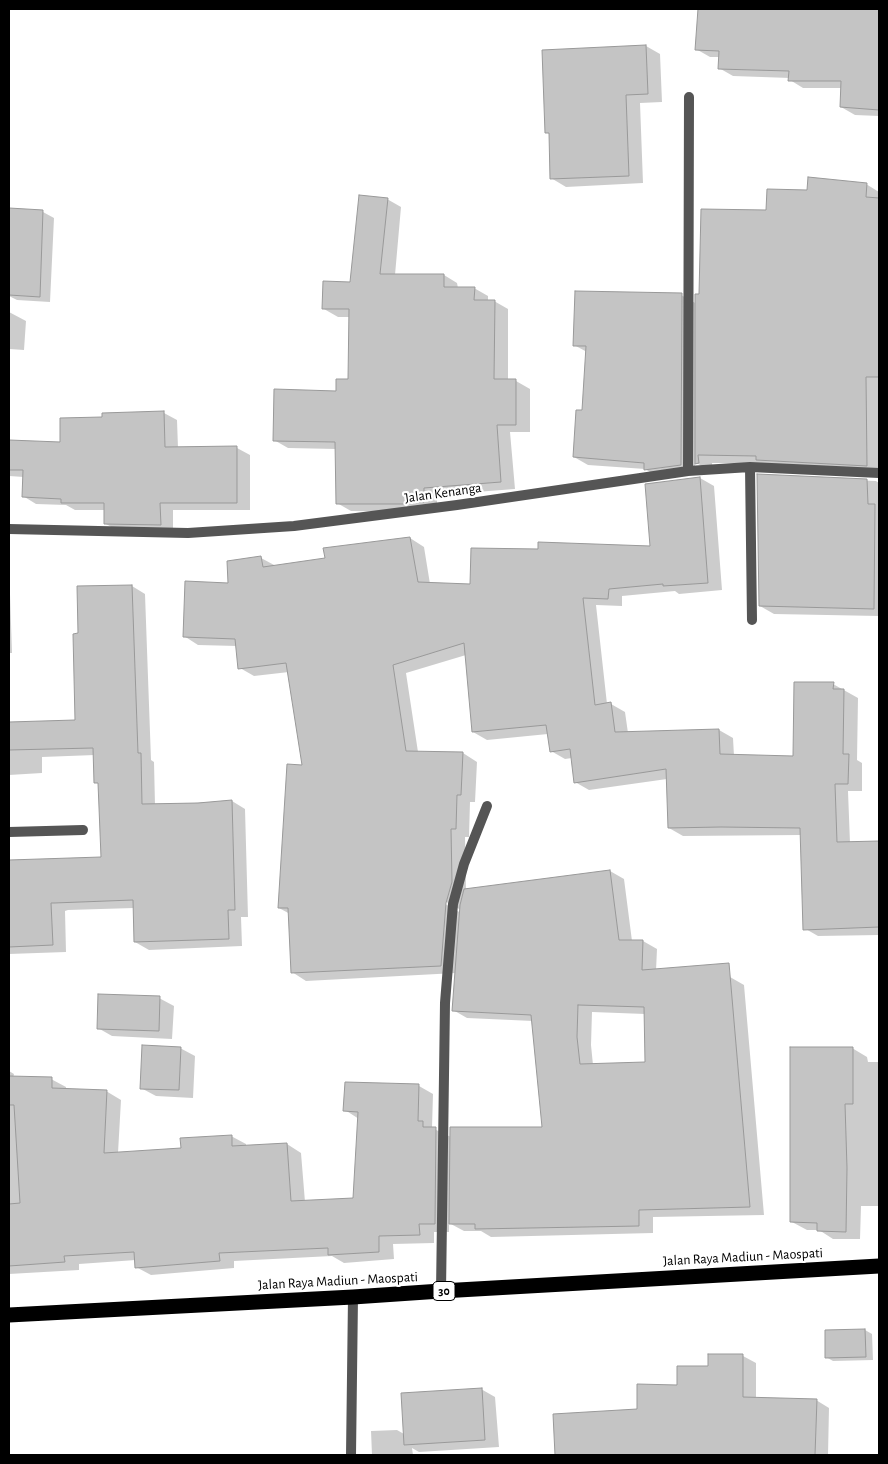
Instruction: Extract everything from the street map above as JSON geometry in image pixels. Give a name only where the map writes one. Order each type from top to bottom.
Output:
[{"type":"highway","name":"Jalan Raya Madiun - Maospati","points":[[9,1314],[353,1298],[441,1291],[879,1266]]},
{"type":"street","points":[[688,471],[689,97]]},
{"type":"street","points":[[750,467],[752,620]]},
{"type":"street","name":"Jalan Kenanga","points":[[9,529],[188,533],[294,526],[457,506],[688,471],[750,467],[879,472]]},
{"type":"street","points":[[441,1291],[445,1002],[453,904],[464,864],[488,806]]},
{"type":"street","points":[[9,832],[83,830]]},
{"type":"street","points":[[352,1455],[353,1298]]},
{"type":"building","points":[[698,9],[879,9],[879,110],[840,107],[841,81],[788,81],[789,71],[718,69],[719,51],[695,50]]},
{"type":"building","points":[[646,45],[648,94],[626,95],[629,176],[550,179],[549,133],[545,133],[542,50]]},
{"type":"building","points":[[808,177],[867,183],[866,197],[879,198],[879,377],[866,377],[867,466],[756,460],[756,456],[698,455],[699,463],[695,464],[695,294],[699,294],[701,209],[766,210],[767,189],[807,190]]},
{"type":"building","points":[[359,195],[388,198],[380,274],[444,274],[444,287],[475,287],[474,300],[495,300],[494,379],[516,379],[516,425],[497,425],[501,482],[424,488],[424,502],[404,502],[404,504],[336,504],[335,442],[273,441],[274,389],[336,391],[336,379],[348,379],[349,309],[322,309],[323,281],[350,282]]},
{"type":"building","points":[[9,208],[43,210],[40,297],[9,295]]},
{"type":"building","points":[[575,291],[682,293],[681,465],[644,470],[644,463],[573,457],[576,410],[582,410],[586,346],[573,346]]},
{"type":"building","points":[[164,411],[165,447],[237,446],[237,503],[160,503],[161,525],[104,524],[104,503],[61,503],[61,499],[22,497],[23,470],[9,470],[9,440],[60,442],[60,418],[102,417],[102,413]]},
{"type":"building","points":[[757,474],[867,479],[868,504],[875,504],[874,609],[759,606]]},
{"type":"building","points":[[700,477],[708,583],[663,586],[663,584],[609,589],[608,599],[583,598],[595,705],[611,702],[615,732],[719,729],[720,754],[793,756],[794,682],[834,682],[833,689],[844,689],[843,754],[849,754],[848,784],[835,784],[837,842],[879,841],[879,927],[803,930],[800,828],[668,828],[666,769],[574,783],[570,749],[550,752],[546,725],[472,732],[464,643],[393,665],[406,751],[463,752],[461,795],[457,795],[456,829],[451,829],[452,882],[446,903],[441,966],[291,973],[288,908],[278,908],[287,764],[302,765],[286,663],[238,669],[235,639],[183,637],[185,581],[228,583],[227,561],[261,556],[263,567],[325,558],[323,548],[410,537],[418,582],[470,584],[471,548],[538,549],[538,542],[650,546],[645,484]]},
{"type":"building","points":[[132,585],[138,753],[141,753],[142,804],[232,800],[235,910],[228,910],[229,939],[134,942],[133,900],[51,903],[53,945],[9,947],[9,860],[101,857],[98,783],[94,783],[93,748],[9,750],[9,722],[75,720],[73,634],[78,633],[77,586]]},
{"type":"building","points":[[610,870],[619,940],[643,940],[642,970],[729,963],[750,1207],[639,1210],[639,1226],[475,1229],[475,1224],[449,1224],[450,1127],[542,1127],[531,1015],[452,1011],[460,905],[464,889]],"holes":[[[578,1005],[644,1007],[645,1062],[580,1064],[577,1037]]]},
{"type":"building","points":[[98,994],[160,996],[159,1031],[97,1029]]},
{"type":"building","points":[[142,1045],[181,1047],[179,1090],[140,1089]]},
{"type":"building","points":[[790,1047],[853,1047],[853,1104],[845,1104],[846,1232],[817,1231],[817,1223],[790,1222]]},
{"type":"building","points":[[9,1076],[52,1077],[52,1088],[107,1090],[104,1153],[181,1148],[180,1138],[232,1135],[232,1146],[287,1143],[291,1201],[353,1198],[358,1112],[343,1111],[345,1082],[419,1084],[418,1121],[423,1121],[423,1127],[436,1127],[435,1224],[419,1224],[420,1235],[379,1236],[379,1252],[328,1255],[328,1248],[219,1253],[220,1261],[135,1268],[134,1252],[64,1256],[65,1262],[9,1266],[9,1204],[20,1203],[14,1105],[9,1105]]},
{"type":"building","points":[[865,1329],[866,1357],[825,1358],[825,1330]]},
{"type":"building","points":[[708,1354],[743,1354],[743,1397],[817,1399],[815,1455],[555,1455],[553,1414],[637,1409],[637,1384],[677,1385],[677,1366],[708,1366]]},
{"type":"building","points":[[482,1388],[485,1440],[404,1445],[401,1393]]}]
